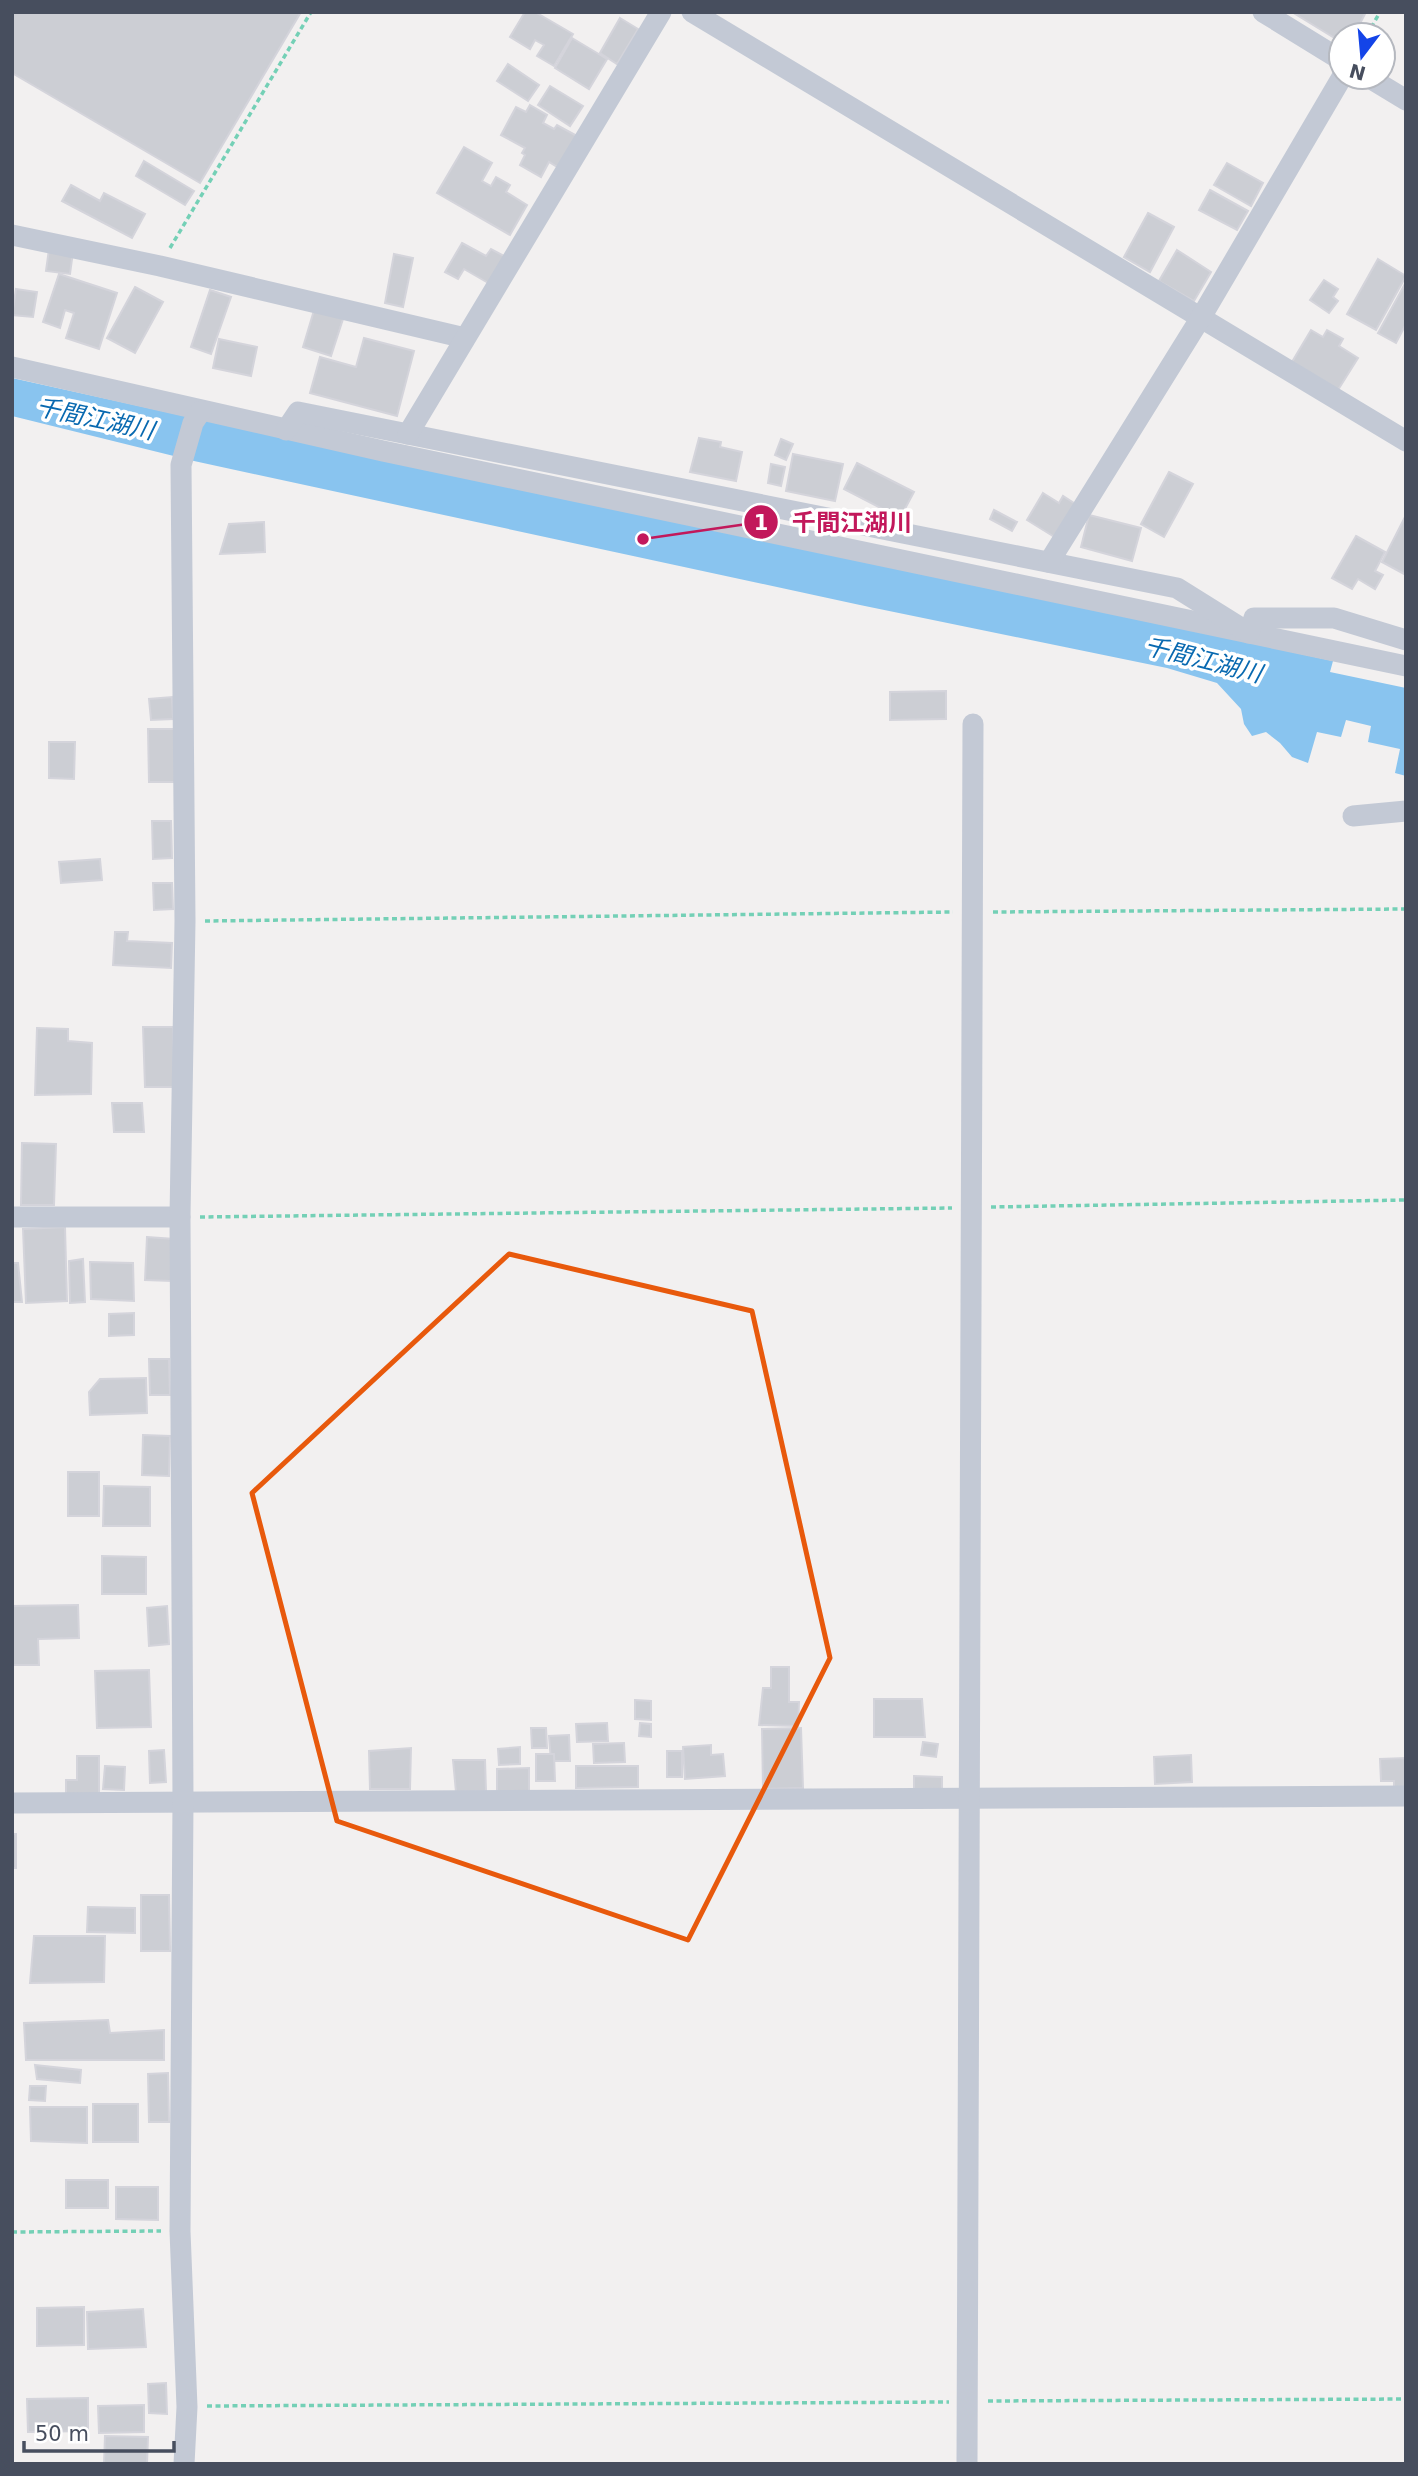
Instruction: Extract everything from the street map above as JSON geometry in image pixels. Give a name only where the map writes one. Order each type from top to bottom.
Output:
[{"type":"street","points":[[408,434],[661,12]]},
{"type":"street","points":[[692,12],[1406,441]]},
{"type":"street","points":[[1263,12],[1327,51]]},
{"type":"street","points":[[1049,562],[1200,319],[1334,91]]},
{"type":"street","points":[[12,235],[160,266],[465,338]]},
{"type":"street","points":[[12,367],[197,417],[286,430],[1406,666]]},
{"type":"street","points":[[286,430],[298,412],[1177,588],[1249,633]]},
{"type":"street","points":[[184,2464],[187,2407],[180,2231],[183,1801],[180,1217],[186,921],[181,465],[197,417]]},
{"type":"street","points":[[1249,633],[1254,618],[1334,618],[1406,640]]},
{"type":"street","points":[[967,2464],[969,1208],[974,912],[973,724]]},
{"type":"street","points":[[1353,816],[1406,811]]},
{"type":"street","points":[[12,1217],[180,1217]]},
{"type":"street","points":[[12,1802],[1406,1796]]},
{"type":"path","points":[[160,266],[311,12]]},
{"type":"path","points":[[186,921],[1406,909]]},
{"type":"path","points":[[180,1217],[1406,1200]]},
{"type":"path","points":[[12,2232],[180,2231]]},
{"type":"path","points":[[187,2407],[1406,2399]]},
{"type":"highlighted area","points":[[509,1254],[752,1311],[830,1658],[688,1940],[337,1821],[252,1493]]},
{"type":"water","points":[[12,378],[403,464],[924,572],[1333,661],[1330,672],[1406,688],[1406,776],[1395,773],[1400,749],[1368,742],[1371,726],[1346,720],[1341,737],[1317,732],[1308,763],[1292,757],[1266,732],[1252,736],[1244,724],[1241,709],[1217,683],[1167,668],[860,605],[194,461],[12,416]]},
{"type":"building","points":[[12,12],[301,12],[200,183],[12,73]]},
{"type":"building","points":[[525,12],[535,12],[573,34],[554,66],[537,56],[544,45],[535,40],[530,49],[510,37]]},
{"type":"building","points":[[1292,12],[1366,12],[1361,21],[1327,21],[1327,33]]},
{"type":"building","points":[[620,18],[638,29],[617,64],[600,53]]},
{"type":"building","points":[[572,38],[607,59],[589,89],[555,68]]},
{"type":"building","points":[[508,64],[539,85],[528,101],[497,81]]},
{"type":"building","points":[[550,86],[583,106],[570,126],[538,105]]},
{"type":"building","points":[[530,105],[547,115],[543,123],[554,129],[557,125],[577,136],[559,168],[549,162],[541,177],[520,165],[525,148],[501,135],[516,107],[526,112]]},
{"type":"building","points":[[464,147],[492,163],[482,181],[491,186],[496,177],[510,185],[506,192],[527,205],[510,235],[437,193]]},
{"type":"building","points":[[144,161],[194,191],[185,205],[136,176]]},
{"type":"building","points":[[1227,163],[1263,183],[1251,206],[1214,185]]},
{"type":"building","points":[[71,185],[100,201],[104,193],[145,214],[132,238],[62,201]]},
{"type":"building","points":[[1210,190],[1248,211],[1237,230],[1199,210]]},
{"type":"building","points":[[1148,213],[1174,227],[1150,272],[1124,257]]},
{"type":"building","points":[[462,243],[486,256],[491,249],[506,257],[490,284],[464,269],[458,279],[445,272]]},
{"type":"building","points":[[49,249],[73,252],[70,274],[46,271]]},
{"type":"building","points":[[1177,250],[1211,272],[1194,301],[1159,281]]},
{"type":"building","points":[[394,254],[413,258],[403,307],[385,303]]},
{"type":"building","points":[[1378,259],[1406,276],[1376,330],[1347,314]]},
{"type":"building","points":[[59,274],[117,293],[99,349],[66,338],[74,313],[65,310],[60,328],[43,322]]},
{"type":"building","points":[[1324,280],[1338,289],[1333,297],[1338,301],[1329,313],[1310,300]]},
{"type":"building","points":[[1406,282],[1406,324],[1396,343],[1378,333]]},
{"type":"building","points":[[135,287],[163,302],[135,353],[107,338]]},
{"type":"building","points":[[16,289],[37,292],[33,317],[12,315]]},
{"type":"building","points":[[210,290],[231,297],[211,354],[191,347]]},
{"type":"building","points":[[315,307],[344,316],[331,356],[303,347]]},
{"type":"building","points":[[1311,330],[1323,337],[1327,330],[1343,339],[1339,346],[1358,358],[1338,390],[1292,362]]},
{"type":"building","points":[[364,338],[414,351],[397,416],[310,393],[320,357],[356,367]]},
{"type":"building","points":[[219,339],[257,347],[251,376],[213,368]]},
{"type":"building","points":[[699,438],[721,442],[720,447],[742,452],[736,481],[690,472]]},
{"type":"building","points":[[781,439],[793,444],[786,460],[775,455]]},
{"type":"building","points":[[793,454],[843,464],[835,501],[786,491]]},
{"type":"building","points":[[857,463],[914,492],[900,518],[844,489]]},
{"type":"building","points":[[771,464],[785,467],[781,486],[768,483]]},
{"type":"building","points":[[1169,472],[1193,484],[1164,537],[1141,524]]},
{"type":"building","points":[[1043,493],[1059,503],[1063,496],[1077,505],[1056,538],[1027,520]]},
{"type":"building","points":[[994,510],[1017,522],[1012,531],[990,519]]},
{"type":"building","points":[[1089,515],[1141,528],[1132,561],[1081,547]]},
{"type":"building","points":[[1406,515],[1406,575],[1382,562]]},
{"type":"building","points":[[264,522],[265,552],[220,554],[229,524]]},
{"type":"building","points":[[1356,536],[1385,552],[1375,571],[1383,575],[1375,589],[1358,579],[1352,589],[1332,578]]},
{"type":"building","points":[[946,691],[946,719],[890,720],[890,692]]},
{"type":"building","points":[[172,697],[173,719],[151,720],[149,699]]},
{"type":"building","points":[[148,729],[174,729],[175,782],[149,782]]},
{"type":"building","points":[[49,742],[75,742],[74,779],[49,778]]},
{"type":"building","points":[[152,821],[171,821],[172,858],[153,859]]},
{"type":"building","points":[[100,859],[102,880],[61,883],[59,862]]},
{"type":"building","points":[[153,883],[172,883],[173,909],[154,910]]},
{"type":"building","points":[[115,932],[128,932],[127,941],[172,943],[171,968],[113,965]]},
{"type":"building","points":[[143,1027],[173,1027],[174,1087],[145,1087]]},
{"type":"building","points":[[37,1028],[68,1029],[68,1041],[92,1043],[91,1094],[35,1095]]},
{"type":"building","points":[[112,1103],[142,1103],[144,1132],[114,1132]]},
{"type":"building","points":[[22,1143],[56,1144],[54,1205],[21,1205]]},
{"type":"building","points":[[65,1227],[67,1301],[26,1303],[23,1229]]},
{"type":"building","points":[[147,1237],[174,1239],[172,1281],[145,1280]]},
{"type":"building","points":[[83,1259],[85,1302],[70,1303],[69,1261]]},
{"type":"building","points":[[90,1262],[133,1263],[134,1301],[91,1299]]},
{"type":"building","points":[[12,1263],[18,1263],[22,1302],[12,1302]]},
{"type":"building","points":[[134,1313],[134,1335],[109,1336],[109,1314]]},
{"type":"building","points":[[149,1359],[169,1359],[170,1395],[150,1395]]},
{"type":"building","points":[[146,1378],[147,1413],[90,1415],[89,1392],[100,1379]]},
{"type":"building","points":[[143,1435],[170,1436],[169,1476],[142,1475]]},
{"type":"building","points":[[68,1472],[99,1472],[99,1516],[68,1516]]},
{"type":"building","points":[[104,1486],[150,1487],[150,1526],[103,1526]]},
{"type":"building","points":[[102,1556],[146,1557],[146,1594],[102,1594]]},
{"type":"building","points":[[78,1605],[79,1638],[38,1639],[39,1665],[12,1665],[12,1606]]},
{"type":"building","points":[[167,1606],[169,1644],[149,1646],[147,1608]]},
{"type":"building","points":[[771,1667],[789,1667],[789,1702],[799,1702],[798,1726],[759,1725],[763,1688],[771,1688]]},
{"type":"building","points":[[149,1670],[151,1727],[97,1728],[95,1671]]},
{"type":"building","points":[[874,1699],[922,1699],[925,1737],[874,1737]]},
{"type":"building","points":[[635,1700],[651,1701],[651,1720],[635,1719]]},
{"type":"building","points":[[607,1723],[608,1741],[577,1742],[576,1724]]},
{"type":"building","points":[[640,1723],[651,1724],[651,1737],[639,1736]]},
{"type":"building","points":[[531,1728],[546,1728],[547,1748],[532,1748]]},
{"type":"building","points":[[801,1728],[803,1788],[763,1789],[762,1729]]},
{"type":"building","points":[[569,1735],[570,1761],[551,1761],[549,1736]]},
{"type":"building","points":[[923,1742],[938,1744],[936,1757],[921,1755]]},
{"type":"building","points":[[624,1743],[625,1762],[594,1763],[593,1744]]},
{"type":"building","points":[[711,1745],[711,1755],[723,1754],[725,1776],[685,1779],[683,1747]]},
{"type":"building","points":[[520,1747],[520,1764],[499,1765],[498,1749]]},
{"type":"building","points":[[411,1748],[410,1789],[370,1789],[369,1751]]},
{"type":"building","points":[[164,1750],[166,1782],[150,1783],[149,1751]]},
{"type":"building","points":[[667,1751],[682,1751],[682,1777],[667,1777]]},
{"type":"building","points":[[536,1754],[554,1754],[555,1781],[536,1781]]},
{"type":"building","points":[[1191,1755],[1192,1782],[1155,1784],[1154,1757]]},
{"type":"building","points":[[77,1756],[99,1756],[99,1799],[66,1798],[66,1780],[77,1780]]},
{"type":"building","points":[[1406,1758],[1406,1787],[1394,1787],[1394,1781],[1381,1781],[1380,1759]]},
{"type":"building","points":[[453,1760],[485,1760],[486,1791],[456,1792]]},
{"type":"building","points":[[105,1766],[125,1767],[124,1790],[103,1789]]},
{"type":"building","points":[[576,1766],[638,1766],[638,1787],[576,1788]]},
{"type":"building","points":[[529,1768],[529,1793],[497,1794],[497,1769]]},
{"type":"building","points":[[914,1776],[942,1777],[942,1791],[914,1791]]},
{"type":"building","points":[[12,1834],[16,1834],[16,1868],[12,1868]]},
{"type":"building","points":[[141,1895],[169,1895],[170,1951],[141,1951]]},
{"type":"building","points":[[88,1907],[135,1908],[135,1933],[87,1932]]},
{"type":"building","points":[[34,1936],[105,1936],[104,1982],[30,1983]]},
{"type":"building","points":[[108,2020],[110,2033],[164,2030],[164,2060],[26,2060],[24,2023]]},
{"type":"building","points":[[35,2065],[81,2070],[80,2083],[37,2079]]},
{"type":"building","points":[[168,2073],[169,2122],[149,2122],[148,2074]]},
{"type":"building","points":[[30,2086],[46,2086],[45,2101],[29,2100]]},
{"type":"building","points":[[93,2104],[138,2104],[138,2142],[93,2142]]},
{"type":"building","points":[[30,2107],[87,2107],[87,2143],[31,2141]]},
{"type":"building","points":[[66,2180],[108,2180],[108,2208],[66,2208]]},
{"type":"building","points":[[116,2187],[158,2187],[158,2220],[116,2219]]},
{"type":"building","points":[[84,2307],[84,2345],[37,2346],[37,2308]]},
{"type":"building","points":[[143,2309],[146,2347],[88,2349],[87,2312]]},
{"type":"building","points":[[166,2383],[167,2414],[149,2413],[148,2384]]},
{"type":"building","points":[[88,2398],[88,2431],[28,2432],[27,2399]]},
{"type":"building","points":[[144,2405],[144,2432],[99,2433],[98,2406]]},
{"type":"building","points":[[105,2436],[148,2437],[147,2464],[104,2464]]},
{"type":"place","name":"千間江湖川","points":[[643,539]]}]
